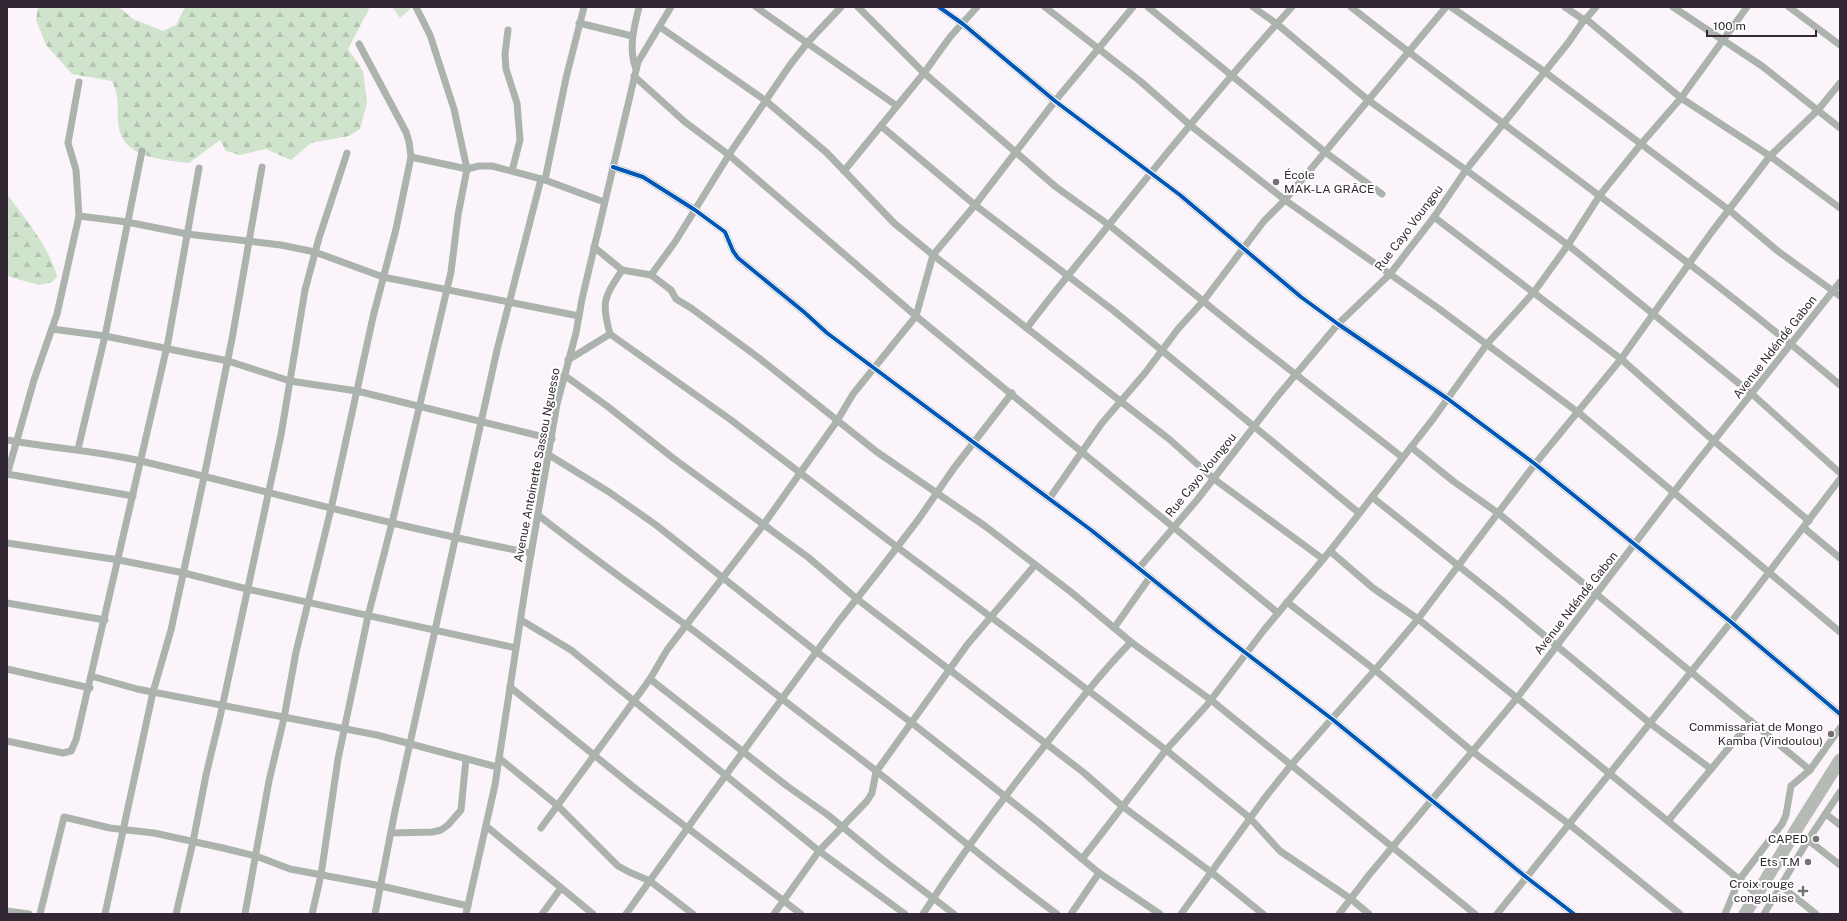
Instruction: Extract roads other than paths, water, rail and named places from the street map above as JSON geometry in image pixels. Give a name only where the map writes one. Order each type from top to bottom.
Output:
[{"type":"highway","points":[[1745,914],[1840,760]]},
{"type":"street","points":[[312,914],[321,875],[338,759],[344,730],[368,616],[392,523],[451,272],[458,215],[467,169],[454,109],[430,35],[416,7]]},
{"type":"street","points":[[376,914],[391,832],[497,350],[543,179],[584,7]]},
{"type":"street","points":[[639,7],[632,36],[632,60],[635,73],[685,122],[729,155],[916,316],[1083,451],[1278,613]]},
{"type":"street","name":"Avenue Antoinette Sassou Nguesso","points":[[466,914],[498,767],[520,620],[564,375],[635,73],[641,55],[660,27],[671,7]]},
{"type":"street","points":[[756,7],[808,42],[897,106]]},
{"type":"street","points":[[651,275],[675,242],[749,124],[790,65],[808,42],[842,7]]},
{"type":"street","points":[[858,7],[924,73],[1056,187],[1109,225],[1203,302],[1402,457]]},
{"type":"street","points":[[939,7],[963,24],[1055,101],[1151,173],[1244,248],[1301,297],[1448,399],[1535,464],[1731,622],[1840,714]]},
{"type":"street","points":[[844,171],[924,73],[950,37],[977,7]]},
{"type":"street","points":[[1045,7],[1140,81],[1190,125],[1285,200],[1487,344],[1579,413],[1840,632]]},
{"type":"street","points":[[542,828],[650,679],[686,625],[764,524],[837,421],[854,394],[875,370],[916,316],[933,256],[975,206],[1055,101],[1099,50],[1133,7]]},
{"type":"street","points":[[1148,7],[1325,152],[1382,194]]},
{"type":"street","points":[[1253,7],[1277,24],[1368,100],[1568,245],[1752,394],[1840,473]]},
{"type":"street","points":[[1027,328],[1190,125],[1292,7]]},
{"type":"street","points":[[1351,7],[1502,124],[1600,195],[1689,263],[1840,385]]},
{"type":"street","points":[[1049,499],[1102,423],[1162,351],[1178,329],[1203,302],[1264,221],[1285,200],[1446,7]]},
{"type":"street","points":[[1451,7],[1545,72],[1729,210],[1779,252],[1840,296]]},
{"type":"street","points":[[1565,7],[1585,20],[1681,98],[1770,156],[1840,208]]},
{"type":"street","name":"Rue Cayo Voungou","points":[[1139,568],[1214,479],[1338,324],[1390,274],[1434,217],[1466,170],[1596,7]]},
{"type":"street","points":[[1673,7],[1762,66],[1840,128]]},
{"type":"street","points":[[1082,859],[1166,750],[1211,700],[1245,653],[1330,552],[1448,399],[1487,344],[1534,292],[1568,245],[1600,195],[1641,144],[1681,98],[1747,7]]},
{"type":"street","points":[[1789,7],[1840,45]]},
{"type":"street","points":[[580,24],[632,36]]},
{"type":"street","points":[[660,27],[766,101],[827,153],[894,223],[933,256],[1169,439],[1214,479],[1323,559]]},
{"type":"street","points":[[508,30],[505,54],[506,69],[517,103],[520,140],[512,171]]},
{"type":"street","points":[[245,914],[269,781],[284,718],[296,652],[331,508],[411,157],[406,132],[359,44]]},
{"type":"street","points":[[79,82],[68,144],[76,170],[78,216],[60,300],[52,329],[34,380],[7,474],[133,496]]},
{"type":"street","points":[[1181,914],[1250,818],[1291,765],[1418,619],[1535,464],[1579,413],[1621,359],[1654,315],[1689,263],[1770,156],[1818,110],[1840,83]]},
{"type":"street","points":[[881,126],[975,206],[1162,351],[1359,513]]},
{"type":"street","points":[[78,449],[105,336],[142,151]]},
{"type":"street","points":[[176,914],[194,842],[206,775],[223,705],[281,435],[305,290],[315,252],[347,152]]},
{"type":"street","points":[[411,157],[467,169],[479,166],[492,166],[543,179],[604,202]]},
{"type":"street","points":[[105,914],[153,692],[171,630],[184,573],[228,361],[250,242],[262,166]]},
{"type":"street","points":[[613,167],[644,177],[695,210],[725,232],[733,251],[738,258],[804,312],[827,333],[875,370],[975,442],[1139,568],[1245,653],[1332,718],[1526,877],[1574,914]]},
{"type":"street","points":[[7,741],[64,753],[71,751],[76,740],[90,688],[91,676],[119,560],[166,349],[199,168]]},
{"type":"street","points":[[78,216],[127,222],[187,234],[315,252],[383,277],[579,316]]},
{"type":"street","points":[[1434,217],[1621,359],[1714,442],[1809,521]]},
{"type":"street","points":[[594,247],[622,270],[651,275],[671,290],[676,299],[697,312],[837,421],[937,494],[985,526],[1131,642],[1211,700],[1475,914]]},
{"type":"street","points":[[622,270],[606,296],[604,306],[604,314],[610,334],[669,375],[800,473],[1166,750],[1250,818],[1280,851],[1351,899],[1369,914]]},
{"type":"street","name":"Avenue Ndéndé Gabon","points":[[1339,914],[1432,799],[1517,698],[1674,493],[1840,282]]},
{"type":"street","points":[[52,329],[105,336],[228,361],[290,381],[357,391],[552,439]]},
{"type":"street","points":[[568,360],[610,334]]},
{"type":"street","points":[[564,375],[607,406],[673,458],[809,558],[858,599],[1083,772],[1122,806],[1211,872],[1263,914]]},
{"type":"street","points":[[626,914],[839,621],[858,599],[937,494],[954,468],[1012,394]]},
{"type":"street","points":[[7,440],[78,449],[140,461],[455,539],[532,553]]},
{"type":"street","points":[[1411,447],[1453,481],[1498,513],[1810,770]]},
{"type":"street","points":[[549,454],[596,483],[656,525],[817,652],[912,723],[1099,873],[1160,914]]},
{"type":"street","points":[[1497,914],[1731,622],[1840,479]]},
{"type":"street","points":[[1372,497],[1650,724],[1711,770]]},
{"type":"street","points":[[538,515],[606,568],[686,625],[876,772],[1016,884],[1057,914]]},
{"type":"street","points":[[1804,528],[1840,558]]},
{"type":"street","points":[[7,543],[119,560],[184,573],[247,589],[516,648]]},
{"type":"street","points":[[1330,552],[1373,588],[1418,619],[1517,698],[1757,894]]},
{"type":"street","points":[[774,914],[785,901],[819,851],[867,801],[872,793],[876,772],[951,670],[967,645],[1035,565]]},
{"type":"street","points":[[1114,628],[1150,577]]},
{"type":"street","points":[[1287,602],[1375,670],[1473,752],[1569,824],[1680,914]]},
{"type":"street","points":[[7,603],[105,620]]},
{"type":"street","points":[[520,620],[571,650],[819,851],[905,914]]},
{"type":"street","points":[[923,914],[969,845],[1005,797],[1109,665],[1131,642]]},
{"type":"street","points":[[7,669],[90,688]]},
{"type":"street","points":[[91,676],[153,692],[344,730],[377,735],[498,767]]},
{"type":"street","points":[[650,679],[954,914]]},
{"type":"street","points":[[510,687],[636,789],[801,914]]},
{"type":"street","points":[[1668,821],[1751,722]]},
{"type":"street","points":[[1725,914],[1739,880],[1782,824],[1786,815],[1791,786],[1810,770],[1840,728]]},
{"type":"street","points":[[499,758],[558,806],[618,866],[650,881],[693,914]]},
{"type":"street","points":[[391,832],[433,832],[441,830],[448,825],[461,810],[466,759]]},
{"type":"street","points":[[1764,914],[1808,840],[1840,792]]},
{"type":"street","points":[[1826,814],[1840,825]]},
{"type":"street","points":[[40,914],[64,817],[110,828],[194,842],[256,856],[290,869],[381,886],[468,906]]},
{"type":"street","points":[[486,826],[593,914]]},
{"type":"street","points":[[1808,840],[1840,865]]},
{"type":"street","points":[[1071,914],[1099,873]]},
{"type":"street","points":[[1781,886],[1816,914]]},
{"type":"street","points":[[542,914],[561,888]]},
{"type":"street","points":[[7,911],[29,914]]},
{"type":"place","name":"École MAK-LA GRÂCE","points":[[1276,182]]},
{"type":"place","name":"Commissariat de Mongo Kamba (Vindoulou)","points":[[1831,734]]},
{"type":"place","name":"CAPED","points":[[1816,839]]},
{"type":"place","name":"Ets T.M","points":[[1808,862]]},
{"type":"place","name":"Croix rouge congolaise","points":[[1803,891]]}]
